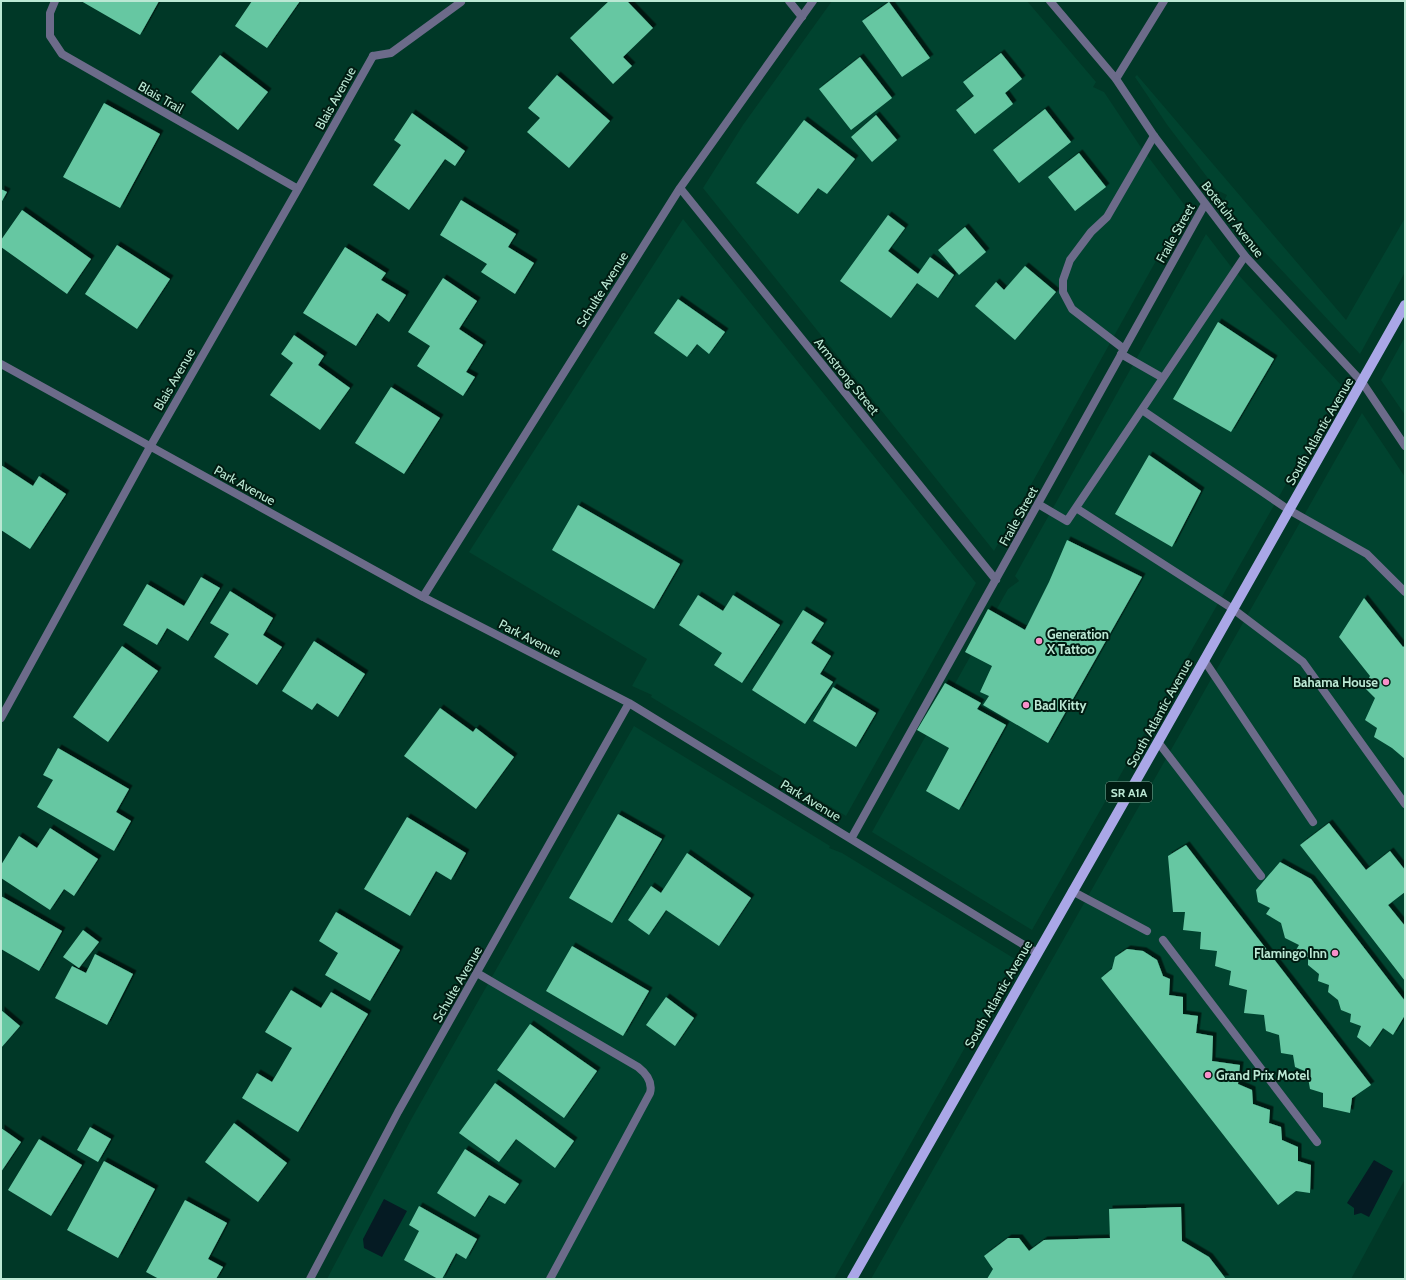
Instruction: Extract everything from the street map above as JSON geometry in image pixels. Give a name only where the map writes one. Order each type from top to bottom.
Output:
[{"type":"main road","name":"South Atlantic Avenue","points":[[852,1279],[1405,305]]},
{"type":"street","name":"Blais Trail","points":[[55,1],[50,12],[50,36],[62,54],[298,189]]},
{"type":"street","points":[[789,1],[802,17]]},
{"type":"street","name":"Schulte Avenue","points":[[423,597],[680,188],[813,1]]},
{"type":"street","name":"Botefuhr Avenue","points":[[1050,1],[1116,79],[1154,136],[1245,256],[1362,382],[1405,446]]},
{"type":"street","points":[[1116,79],[1164,1]]},
{"type":"street","name":"Blais Avenue","points":[[1,718],[150,447],[373,56],[391,53],[461,2]]},
{"type":"street","points":[[1154,136],[1107,217],[1091,232],[1070,260],[1063,280],[1063,292],[1072,309],[1123,352],[1163,378]]},
{"type":"street","name":"Armstrong Street","points":[[680,188],[996,580]]},
{"type":"street","name":"Fraile Street","points":[[851,839],[1205,204]]},
{"type":"street","points":[[1038,504],[1067,521],[1245,256]]},
{"type":"street","name":"Park Avenue","points":[[1,364],[423,597],[629,703],[1037,953]]},
{"type":"street","points":[[1142,410],[1289,510],[1367,554],[1405,592]]},
{"type":"street","points":[[1076,508],[1233,609],[1303,662],[1405,804]]},
{"type":"street","points":[[1204,660],[1313,822]]},
{"type":"street","name":"Schulte Avenue","points":[[310,1279],[398,1112],[629,703]]},
{"type":"street","points":[[1158,742],[1261,876]]},
{"type":"street","points":[[1072,891],[1146,931]]},
{"type":"street","points":[[1163,940],[1317,1142]]},
{"type":"street","points":[[477,973],[638,1067],[647,1076],[652,1087],[550,1279]]},
{"type":"shaded area","points":[[832,1],[1027,1],[1096,82],[1093,87],[1104,92],[1140,146],[1186,207],[994,551],[703,188],[743,125]]},
{"type":"shaded area","points":[[1137,75],[1346,320],[1405,218],[1405,272],[1360,354],[1258,245],[1224,201],[1227,195],[1217,190],[1168,126],[1135,77]]},
{"type":"shaded area","points":[[683,219],[976,583],[846,816],[651,697],[652,695],[632,686],[647,659],[469,552]]},
{"type":"shaded area","points":[[1206,234],[1232,268],[1342,386],[1032,930],[872,832],[1008,589],[1019,581],[1015,576]]},
{"type":"shaded area","points":[[1405,337],[1405,415],[1381,380]]},
{"type":"shaded area","points":[[1362,413],[1405,477],[1405,1179],[1351,1279],[871,1279]]},
{"type":"shaded area","points":[[634,726],[830,846],[829,848],[842,853],[1015,959],[834,1279],[327,1279],[412,1118]]},
{"type":"water","points":[[1374,1160],[1393,1171],[1369,1217],[1361,1213],[1354,1215],[1354,1208],[1347,1203]]},
{"type":"water","points":[[384,1199],[407,1211],[382,1257],[364,1248],[363,1239]]},
{"type":"building","points":[[81,1],[159,1],[140,35]]},
{"type":"building","points":[[252,1],[300,1],[267,48],[235,26]]},
{"type":"building","points":[[609,1],[627,1],[653,28],[623,57],[632,66],[613,84],[570,38]]},
{"type":"building","points":[[889,2],[930,58],[902,77],[862,21]]},
{"type":"building","points":[[1001,53],[1022,79],[1005,93],[1013,104],[975,134],[956,110],[974,96],[963,82]]},
{"type":"building","points":[[220,55],[268,92],[238,130],[191,92]]},
{"type":"building","points":[[860,57],[892,98],[851,130],[819,89]]},
{"type":"building","points":[[557,75],[610,121],[569,168],[527,132],[540,118],[528,108]]},
{"type":"building","points":[[104,103],[160,134],[120,208],[63,177]]},
{"type":"building","points":[[1045,109],[1071,142],[1019,183],[993,150]]},
{"type":"building","points":[[412,113],[465,151],[455,166],[445,159],[409,210],[373,185],[401,145],[394,140]]},
{"type":"building","points":[[876,115],[897,140],[872,162],[851,137]]},
{"type":"building","points":[[804,120],[855,159],[827,194],[818,188],[798,214],[756,183]]},
{"type":"building","points":[[1079,153],[1106,187],[1075,211],[1048,177]]},
{"type":"building","points":[[1,189],[7,192],[1,203]]},
{"type":"building","points":[[461,200],[516,234],[508,247],[534,263],[515,294],[481,272],[487,264],[440,235]]},
{"type":"building","points":[[22,210],[91,259],[67,294],[1,247],[1,240]]},
{"type":"building","points":[[888,215],[905,228],[888,251],[918,274],[930,257],[954,275],[938,298],[917,283],[891,318],[840,281]]},
{"type":"building","points":[[965,227],[986,252],[959,275],[938,250]]},
{"type":"building","points":[[117,245],[170,279],[137,329],[85,294]]},
{"type":"building","points":[[345,247],[386,273],[381,280],[406,295],[389,322],[377,313],[356,346],[303,313]]},
{"type":"building","points":[[1025,266],[1056,292],[1015,340],[975,306],[996,282],[1004,290]]},
{"type":"building","points":[[443,278],[477,301],[459,329],[483,345],[466,372],[475,377],[463,396],[417,366],[430,346],[408,332]]},
{"type":"building","points":[[678,299],[725,332],[709,354],[697,344],[687,357],[654,333]]},
{"type":"building","points":[[1218,322],[1274,359],[1231,432],[1173,399]]},
{"type":"building","points":[[294,335],[324,356],[318,365],[350,388],[320,430],[270,395],[293,363],[281,354]]},
{"type":"building","points":[[391,387],[440,418],[404,474],[355,443]]},
{"type":"building","points":[[1149,455],[1201,491],[1172,547],[1115,514]]},
{"type":"building","points":[[1,465],[33,486],[39,476],[66,494],[30,549],[1,530]]},
{"type":"building","points":[[578,505],[680,564],[654,609],[552,550]]},
{"type":"building","points":[[1067,540],[1142,577],[1048,743],[983,705],[989,696],[980,692],[992,666],[965,652],[988,609],[1025,630],[1049,582]]},
{"type":"building","points":[[201,577],[220,588],[188,641],[167,628],[157,645],[123,625],[147,584],[184,606]]},
{"type":"building","points":[[230,591],[273,618],[263,635],[282,647],[257,685],[214,657],[229,634],[210,623]]},
{"type":"building","points":[[698,595],[723,611],[733,595],[780,625],[742,683],[714,665],[722,653],[679,625]]},
{"type":"building","name":"Bahama House","points":[[1364,598],[1403,647],[1405,646],[1405,759],[1392,748],[1374,737],[1377,728],[1365,720],[1375,698],[1364,687],[1370,676],[1339,637]]},
{"type":"building","points":[[803,610],[824,623],[811,643],[831,656],[820,674],[833,682],[805,724],[752,690]]},
{"type":"building","points":[[314,641],[365,674],[338,717],[317,703],[312,710],[282,691]]},
{"type":"building","points":[[122,646],[158,671],[108,742],[73,717]]},
{"type":"building","points":[[945,683],[981,703],[977,709],[1006,725],[959,810],[926,791],[949,748],[917,730]]},
{"type":"building","points":[[833,687],[876,713],[856,747],[813,721]]},
{"type":"building","points":[[440,708],[473,732],[476,728],[514,757],[476,809],[404,756]]},
{"type":"building","points":[[58,748],[129,789],[116,812],[131,821],[114,851],[37,807],[53,780],[43,775]]},
{"type":"building","points":[[618,814],[662,839],[612,923],[569,898]]},
{"type":"building","points":[[407,817],[466,853],[451,880],[436,871],[410,916],[364,889]]},
{"type":"building","points":[[1329,823],[1366,870],[1390,851],[1405,870],[1405,892],[1388,905],[1405,926],[1405,981],[1300,845]]},
{"type":"building","points":[[50,828],[98,859],[74,896],[64,889],[50,910],[1,878],[1,865],[19,836],[37,848]]},
{"type":"building","name":"Grand Prix Motel","points":[[1186,845],[1371,1085],[1352,1098],[1350,1113],[1323,1107],[1323,1093],[1310,1089],[1307,1072],[1295,1067],[1293,1055],[1281,1053],[1279,1035],[1266,1031],[1264,1015],[1244,1013],[1247,990],[1229,985],[1231,971],[1215,966],[1217,951],[1200,949],[1201,932],[1183,930],[1185,912],[1173,912],[1168,856]]},
{"type":"building","points":[[687,853],[751,898],[719,946],[666,910],[649,935],[628,920],[651,886],[661,893]]},
{"type":"building","name":"Flamingo Inn","points":[[1280,862],[1311,879],[1405,1001],[1405,1015],[1393,1035],[1383,1028],[1370,1047],[1357,1037],[1361,1026],[1350,1022],[1351,1014],[1341,1010],[1338,1000],[1328,992],[1329,985],[1318,981],[1319,974],[1308,965],[1308,957],[1296,950],[1299,945],[1285,938],[1281,923],[1266,914],[1270,908],[1258,902],[1256,890]]},
{"type":"building","points":[[1,896],[62,931],[39,971],[1,949]]},
{"type":"building","points":[[336,912],[400,950],[370,1001],[325,975],[338,953],[319,941]]},
{"type":"building","points":[[83,930],[99,942],[79,968],[63,957]]},
{"type":"building","points":[[572,946],[649,991],[623,1036],[546,991]]},
{"type":"building","name":"Grand Prix Motel","points":[[1127,949],[1143,951],[1157,960],[1163,976],[1170,979],[1169,995],[1183,997],[1183,1014],[1198,1016],[1196,1033],[1213,1036],[1212,1061],[1240,1065],[1238,1084],[1252,1090],[1253,1104],[1270,1110],[1269,1123],[1281,1127],[1282,1140],[1298,1147],[1298,1161],[1311,1165],[1310,1193],[1296,1191],[1278,1205],[1101,978],[1112,969],[1115,957]]},
{"type":"building","points":[[95,954],[133,974],[107,1025],[55,998],[72,966],[86,973]]},
{"type":"building","points":[[291,990],[321,1008],[331,992],[368,1014],[298,1132],[242,1098],[257,1073],[272,1082],[292,1048],[265,1032]]},
{"type":"building","points":[[666,997],[694,1018],[675,1046],[646,1025]]},
{"type":"building","points":[[1,1010],[20,1026],[1,1048]]},
{"type":"building","points":[[530,1024],[597,1071],[564,1118],[497,1070]]},
{"type":"building","points":[[495,1083],[574,1141],[555,1168],[516,1139],[499,1162],[459,1133]]},
{"type":"building","points":[[234,1123],[287,1163],[258,1202],[205,1162]]},
{"type":"building","points":[[90,1127],[111,1139],[98,1162],[77,1150]]},
{"type":"building","points":[[1,1128],[21,1142],[1,1172]]},
{"type":"building","points":[[39,1139],[82,1165],[51,1216],[8,1190]]},
{"type":"building","points":[[465,1149],[519,1184],[505,1204],[489,1195],[475,1217],[437,1193]]},
{"type":"building","points":[[104,1161],[155,1189],[118,1258],[67,1230]]},
{"type":"building","points":[[185,1200],[227,1223],[208,1259],[223,1267],[216,1279],[159,1279],[146,1272]]},
{"type":"building","points":[[419,1206],[477,1239],[466,1259],[456,1253],[442,1279],[438,1279],[404,1260],[419,1231],[409,1225]]},
{"type":"building","points":[[1181,1207],[1182,1241],[1209,1257],[1226,1279],[987,1279],[993,1269],[984,1256],[1008,1238],[1019,1238],[1029,1251],[1044,1240],[1110,1238],[1109,1209]]},
{"type":"place","name":"Generation X Tattoo","points":[[1039,641]]},
{"type":"place","name":"Bahama House","points":[[1386,682]]},
{"type":"place","name":"Bad Kitty","points":[[1026,705]]},
{"type":"place","name":"Flamingo Inn","points":[[1335,953]]},
{"type":"place","name":"Grand Prix Motel","points":[[1208,1075]]}]
